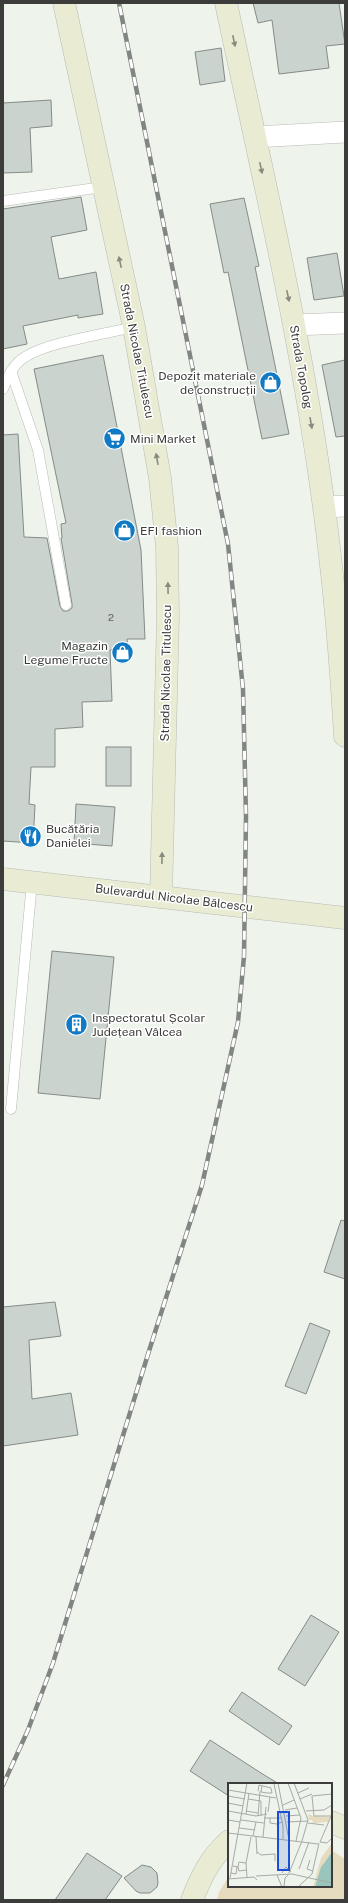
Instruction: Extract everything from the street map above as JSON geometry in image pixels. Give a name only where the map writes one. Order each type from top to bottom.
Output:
[{"type":"main road","name":"Strada Nicolae Titulescu","points":[[64,3],[134,327],[160,478],[167,547],[168,616],[161,897]]},
{"type":"main road","name":"Strada Topolog","points":[[226,3],[334,506],[335,599],[344,691],[345,736]]},
{"type":"main road","name":"Bulevardul Nicolae Bălcescu","points":[[3,879],[345,918]]},
{"type":"main road","points":[[332,1822],[345,1828]]},
{"type":"main road","points":[[192,1900],[201,1876],[211,1859],[228,1842]]},
{"type":"street","points":[[255,137],[345,132]]},
{"type":"street","points":[[294,325],[345,323]]},
{"type":"lane","points":[[3,201],[103,187]]},
{"type":"lane","points":[[3,389],[11,372],[24,357],[47,347],[134,327]]},
{"type":"lane","points":[[11,372],[38,450],[66,606]]},
{"type":"lane","points":[[11,1109],[32,882]]},
{"type":"shaded area","points":[[332,1851],[345,1859],[345,1900],[217,1900],[219,1892],[228,1878],[228,1887],[332,1887]]},
{"type":"building","points":[[253,3],[339,3],[345,44],[326,46],[329,68],[279,74],[272,20],[258,23]]},
{"type":"building","points":[[221,48],[225,81],[200,85],[195,52]]},
{"type":"building","points":[[51,100],[52,126],[30,128],[32,172],[3,173],[3,103]]},
{"type":"building","points":[[81,197],[87,230],[51,237],[59,279],[96,272],[103,314],[78,318],[78,315],[23,326],[27,344],[3,349],[3,209]]},
{"type":"building","points":[[244,198],[259,266],[255,267],[289,434],[262,439],[228,272],[224,273],[210,204]]},
{"type":"building","points":[[337,253],[344,296],[314,300],[307,258]]},
{"type":"building","points":[[103,355],[141,550],[145,639],[127,639],[128,649],[110,650],[112,701],[82,702],[83,727],[55,729],[55,767],[31,767],[29,804],[35,805],[33,843],[3,841],[3,435],[18,434],[24,537],[47,538],[60,606],[63,611],[68,611],[72,608],[72,604],[61,538],[61,524],[66,523],[34,369]]},
{"type":"building","points":[[345,360],[345,436],[336,437],[322,365]]},
{"type":"building","points":[[106,747],[131,747],[131,786],[106,786]]},
{"type":"building","points":[[76,804],[115,807],[112,846],[74,843]]},
{"type":"building","name":"Inspectoratul Școlar Județean Vâlcea","points":[[52,951],[114,957],[100,1099],[38,1093]]},
{"type":"building","points":[[341,1220],[345,1221],[345,1279],[324,1272]]},
{"type":"building","points":[[55,1302],[61,1336],[29,1340],[32,1399],[71,1393],[78,1435],[3,1446],[3,1307]]},
{"type":"building","points":[[310,1323],[330,1331],[306,1394],[285,1386]]},
{"type":"building","points":[[311,1615],[339,1632],[305,1686],[278,1669]]},
{"type":"building","points":[[242,1692],[292,1726],[279,1745],[229,1711]]},
{"type":"building","points":[[210,1740],[277,1783],[228,1783],[228,1795],[190,1771]]},
{"type":"building","points":[[87,1853],[122,1876],[105,1900],[55,1900]]},
{"type":"building","points":[[142,1865],[151,1867],[157,1873],[157,1887],[150,1893],[140,1893],[136,1891],[124,1878]]},
{"type":"railway","points":[[3,1785],[28,1730],[53,1663],[202,1185],[238,1022],[244,956],[246,816],[243,689],[228,544],[119,3]]},
{"type":"place","name":"Depozit materiale de construcții","points":[[271,383]]},
{"type":"place","name":"Mini Market","points":[[114,439]]},
{"type":"place","name":"EFI fashion","points":[[125,531]]},
{"type":"place","name":"Magazin Legume Fructe","points":[[123,653]]},
{"type":"place","name":"Bucătăria Danielei","points":[[30,836]]},
{"type":"place","name":"Inspectoratul Școlar Județean Vâlcea","points":[[76,1025]]}]
